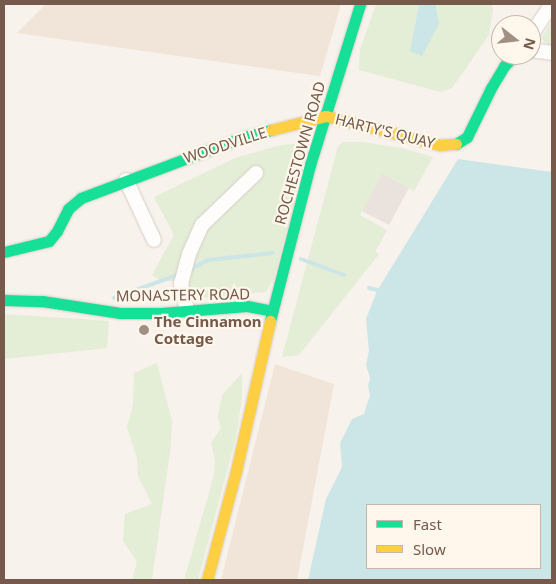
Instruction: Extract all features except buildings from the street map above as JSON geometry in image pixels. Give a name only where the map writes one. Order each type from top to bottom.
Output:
[{"type":"street","name":"ROCHESTOWN ROAD","points":[[207,580],[236,471],[262,350],[310,164],[360,4]]},
{"type":"street","points":[[541,20],[552,4]]},
{"type":"street","name":"HARTY'S QUAY","points":[[326,116],[440,145],[454,145],[467,137],[491,88],[505,65]]},
{"type":"street","name":"WOODVILLE","points":[[4,252],[48,241],[58,231],[68,209],[81,198],[242,137],[326,116]]},
{"type":"street","points":[[187,310],[182,282],[186,262],[202,225],[256,173]]},
{"type":"street","points":[[126,180],[154,240]]},
{"type":"street","name":"MONASTERY ROAD","points":[[4,300],[42,301],[120,313],[161,313],[247,306],[273,311]]},
{"type":"shaded area","points":[[46,4],[341,4],[320,76],[17,33]]},
{"type":"shaded area","points":[[382,173],[409,188],[389,225],[362,211]]},
{"type":"shaded area","points":[[275,364],[334,384],[297,580],[221,580]]},
{"type":"green space","points":[[376,4],[419,4],[410,51],[439,24],[436,4],[492,4],[489,35],[452,88],[441,92],[359,70],[360,50]]},
{"type":"green space","points":[[552,21],[552,47],[541,39]]},
{"type":"green space","points":[[343,142],[362,142],[401,148],[433,157],[414,191],[382,173],[360,215],[387,230],[375,252],[379,254],[299,355],[282,357],[338,146]]},
{"type":"green space","points":[[304,143],[302,171],[274,278],[266,292],[201,298],[200,295],[172,281],[161,281],[152,275],[174,235],[154,197],[235,158],[281,145]]},
{"type":"green space","points":[[4,314],[109,321],[107,348],[4,359]]},
{"type":"green space","points":[[157,363],[172,421],[171,445],[152,580],[132,580],[137,562],[123,541],[125,514],[152,504],[138,476],[137,458],[127,427],[133,405],[134,373]]},
{"type":"green space","points":[[242,373],[242,398],[236,437],[198,580],[184,580],[214,475],[215,461],[211,443],[221,428],[218,417],[222,395]]},
{"type":"water","points":[[419,4],[436,4],[439,24],[422,56],[410,51]]},
{"type":"water","points":[[458,159],[552,172],[552,580],[308,580],[326,499],[342,467],[340,443],[352,419],[364,414],[370,395],[368,386],[370,378],[366,365],[369,351],[366,319],[377,291]]},
{"type":"waterway","points":[[189,270],[208,260],[273,253]]},
{"type":"waterway","points":[[301,259],[344,275]]},
{"type":"waterway","points":[[114,298],[180,274]]},
{"type":"waterway","points":[[369,288],[381,291]]},
{"type":"traffic: fast","points":[[270,321],[310,165],[360,4]]},
{"type":"traffic: fast","points":[[456,144],[467,137],[491,88],[505,65]]},
{"type":"traffic: fast","points":[[4,252],[49,241],[57,231],[68,209],[81,198],[243,137],[271,130]]},
{"type":"traffic: fast","points":[[4,300],[42,301],[120,313],[161,313],[247,306],[273,311]]},
{"type":"traffic: slow","points":[[271,130],[326,116],[440,145],[456,144]]},
{"type":"traffic: slow","points":[[207,580],[236,471],[270,321]]},
{"type":"place","name":"The Cinnamon Cottage","points":[[144,330]]}]
